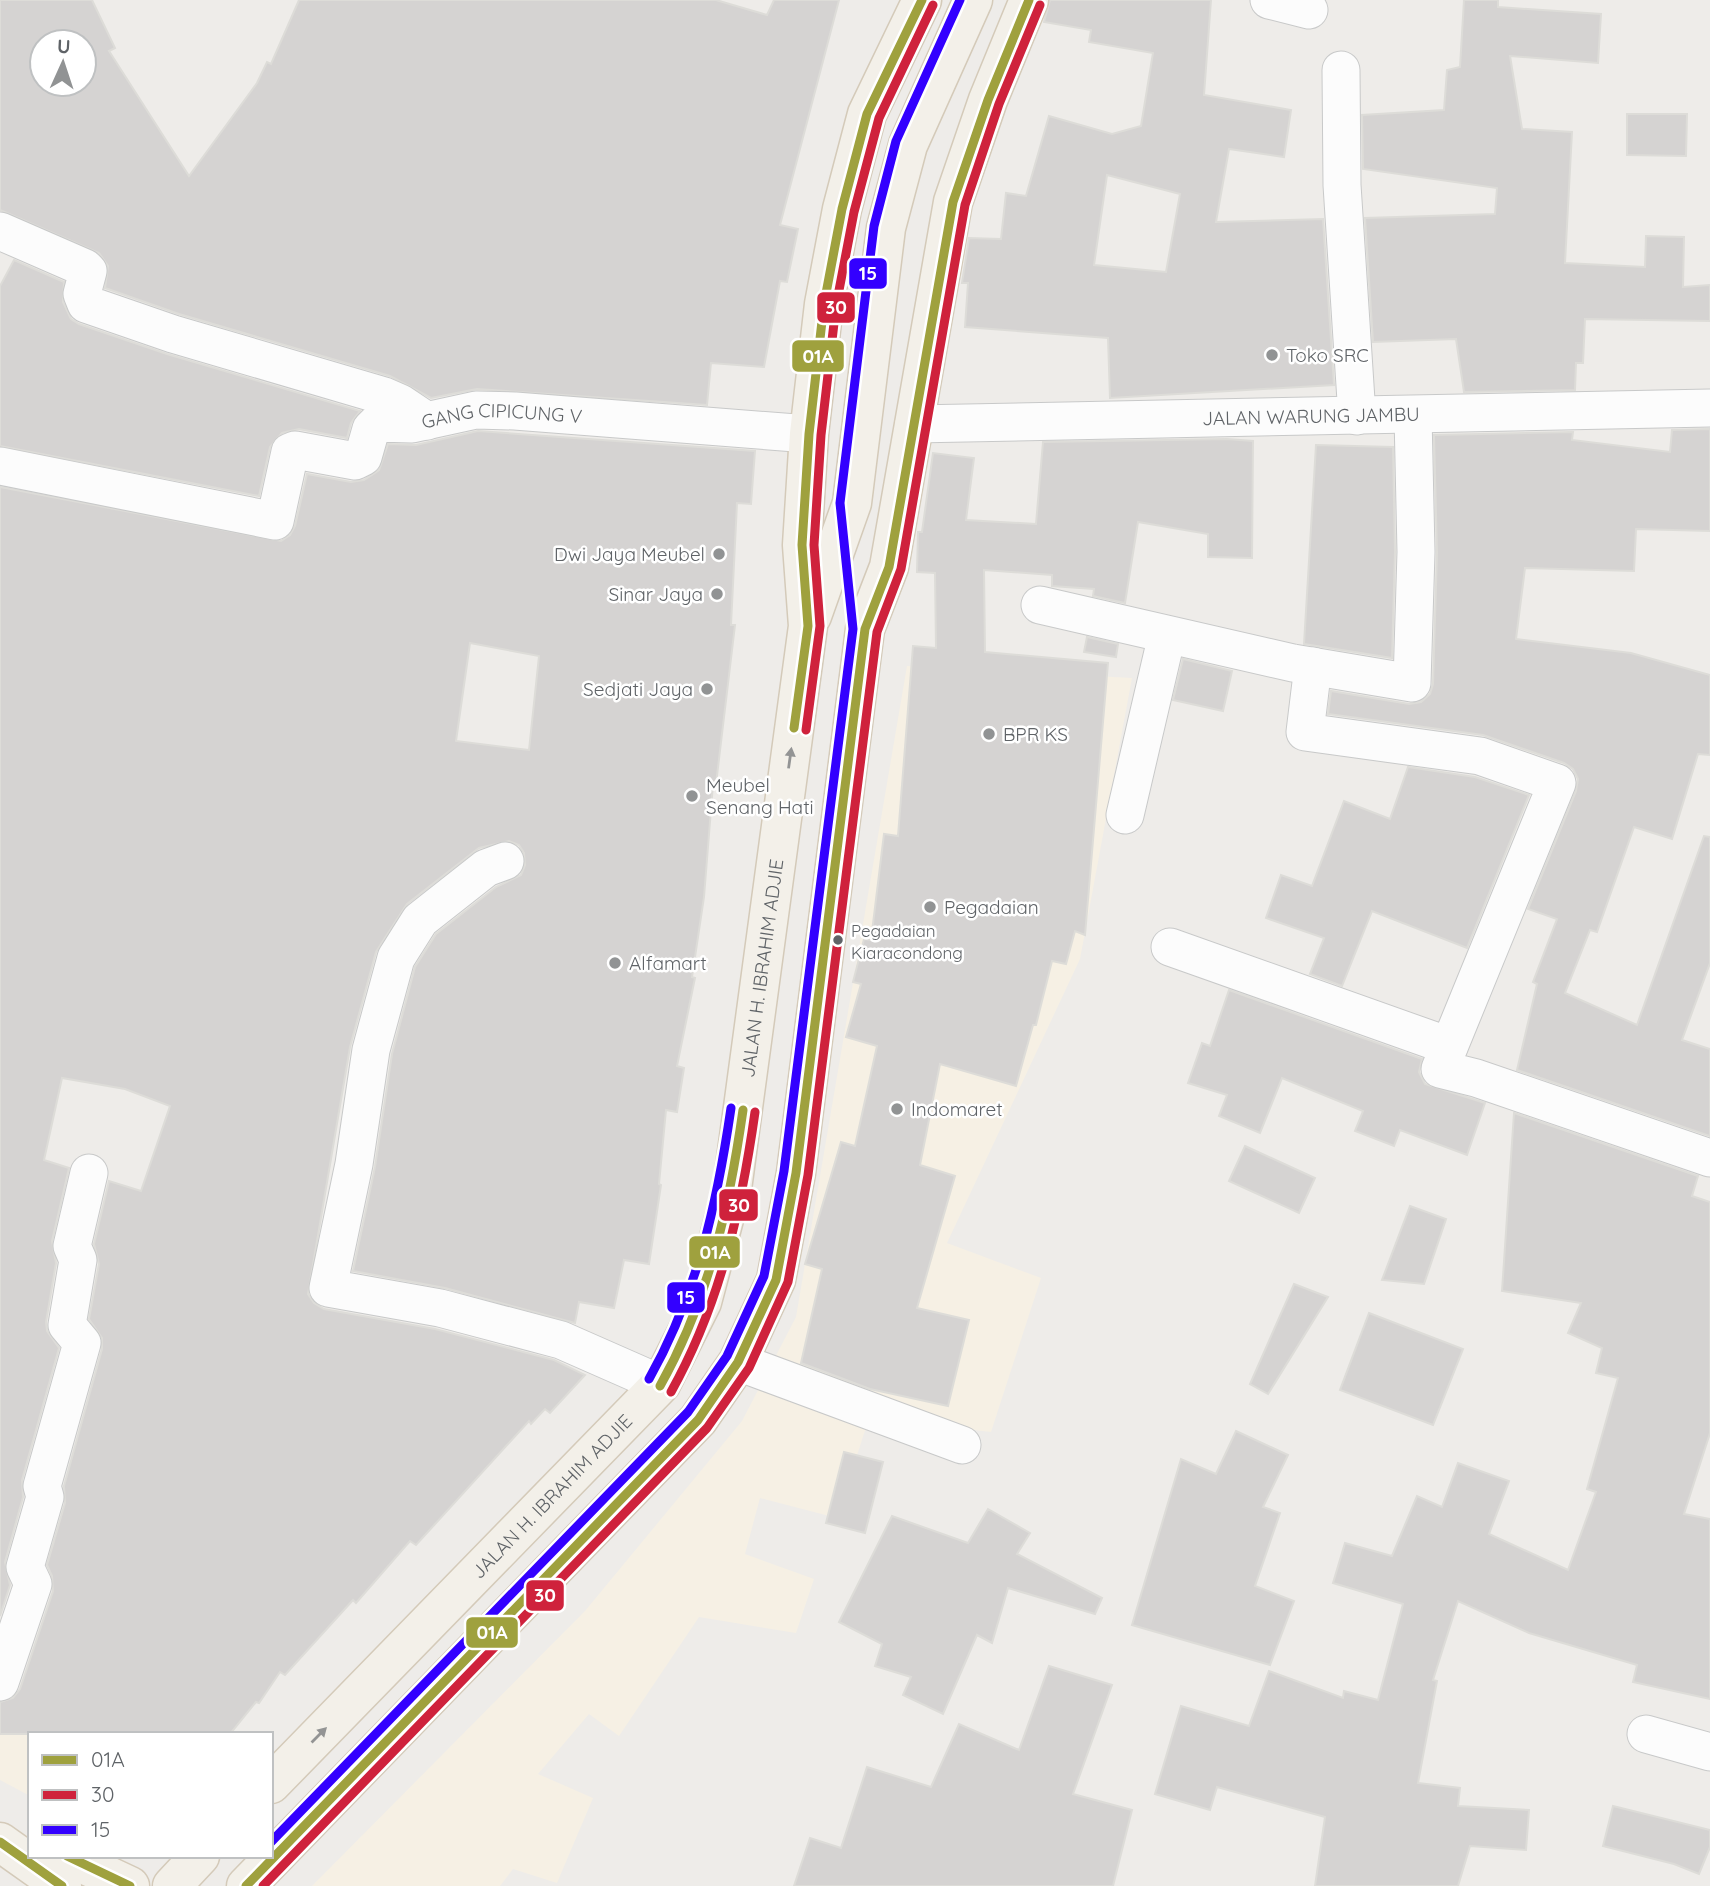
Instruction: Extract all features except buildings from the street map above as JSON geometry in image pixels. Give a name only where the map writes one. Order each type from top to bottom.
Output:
[{"type":"main road","name":"JALAN H. IBRAHIM ADJIE","points":[[273,1782],[661,1384],[702,1302],[733,1189],[810,620],[802,545],[809,434],[824,304],[867,114],[922,0]]},
{"type":"main road","points":[[810,620],[852,503],[886,228],[908,145],[973,0]]},
{"type":"main road","points":[[864,622],[889,567],[953,202],[988,100],[1029,0]]},
{"type":"main road","points":[[246,1886],[698,1420],[738,1362],[776,1280],[796,1172],[864,622],[852,503]]},
{"type":"main road","points":[[0,1825],[28,1838]]},
{"type":"main road","points":[[0,1842],[62,1886]]},
{"type":"main road","points":[[70,1858],[130,1886]]},
{"type":"main road","points":[[172,1886],[198,1858]]},
{"type":"street","points":[[1269,0],[1309,10]]},
{"type":"street","points":[[1341,70],[1342,185],[1357,416]]},
{"type":"street","points":[[0,231],[86,268],[88,271],[82,294],[86,304],[173,334],[384,396],[438,419]]},
{"type":"street","name":"JALAN WARUNG JAMBU","points":[[914,424],[1710,408]]},
{"type":"street","name":"GANG CIPICUNG V","points":[[0,466],[275,522],[290,452],[295,450],[355,461],[363,457],[374,425],[438,419],[475,410],[559,412],[809,434]]},
{"type":"street","points":[[1040,605],[1313,666],[1412,683],[1416,552],[1413,415]]},
{"type":"street","points":[[1125,816],[1167,635]]},
{"type":"street","points":[[1313,666],[1305,732],[1480,756],[1557,783],[1440,1069],[1476,1078],[1710,1158]]},
{"type":"street","points":[[505,861],[486,867],[420,920],[396,958],[372,1051],[354,1164],[328,1289],[440,1308],[561,1340],[661,1384]]},
{"type":"street","points":[[1170,947],[1449,1046]]},
{"type":"street","points":[[0,1682],[33,1584],[25,1567],[45,1497],[42,1486],[82,1343],[67,1325],[78,1260],[72,1246],[89,1173]]},
{"type":"street","points":[[738,1362],[962,1445]]},
{"type":"street","points":[[1646,1734],[1710,1752]]},
{"type":"shaded area","points":[[907,666],[1132,678],[1080,959],[947,1243],[1041,1278],[991,1432],[869,1418],[837,1518],[760,1498],[745,1554],[814,1579],[796,1633],[699,1617],[619,1736],[589,1714],[538,1774],[593,1798],[557,1883],[513,1869],[500,1886],[312,1886],[585,1611],[742,1421],[796,1317]]},
{"type":"shaded area","points":[[0,1723],[28,1733],[28,1795],[0,1780]]},
{"type":"transit line","name":"01A","points":[[794,728],[808,626],[802,545],[809,434],[824,304],[842,209],[867,114],[922,0]]},
{"type":"transit line","name":"15","points":[[273,1840],[688,1412],[727,1356],[764,1276],[784,1171],[853,629],[840,503],[874,226],[896,141],[960,0]]},
{"type":"transit line","name":"01A","points":[[246,1886],[698,1420],[738,1362],[776,1280],[796,1173],[865,629],[889,567],[953,202],[988,100],[1029,0]]},
{"type":"transit line","name":"30","points":[[806,730],[820,626],[814,545],[821,435],[836,306],[854,212],[879,118],[933,5]]},
{"type":"transit line","name":"30","points":[[263,1886],[707,1428],[749,1368],[788,1282],[808,1175],[877,632],[901,569],[965,205],[999,104],[1040,5]]},
{"type":"transit line","name":"15","points":[[649,1379],[680,1314],[703,1248],[712,1214],[731,1108]]},
{"type":"transit line","name":"01A","points":[[660,1386],[692,1320],[715,1252],[731,1182],[743,1110]]},
{"type":"transit line","name":"30","points":[[671,1392],[703,1325],[726,1256],[743,1185],[755,1112]]},
{"type":"transit line","name":"01A","points":[[0,1842],[62,1886]]},
{"type":"transit line","name":"01A","points":[[71,1858],[130,1886]]},
{"type":"place","name":"Toko SRC","points":[[1272,355]]},
{"type":"place","name":"Dwi Jaya Meubel","points":[[719,554]]},
{"type":"place","name":"Sinar Jaya","points":[[717,594]]},
{"type":"place","name":"Sedjati Jaya","points":[[707,689]]},
{"type":"place","name":"BPR KS","points":[[989,734]]},
{"type":"place","name":"Meubel Senang Hati","points":[[692,796]]},
{"type":"place","name":"Pegadaian","points":[[930,907]]},
{"type":"place","name":"Pegadaian Kiaracondong","points":[[838,940]]},
{"type":"place","name":"Alfamart","points":[[615,963]]},
{"type":"place","name":"Indomaret","points":[[897,1109]]}]
